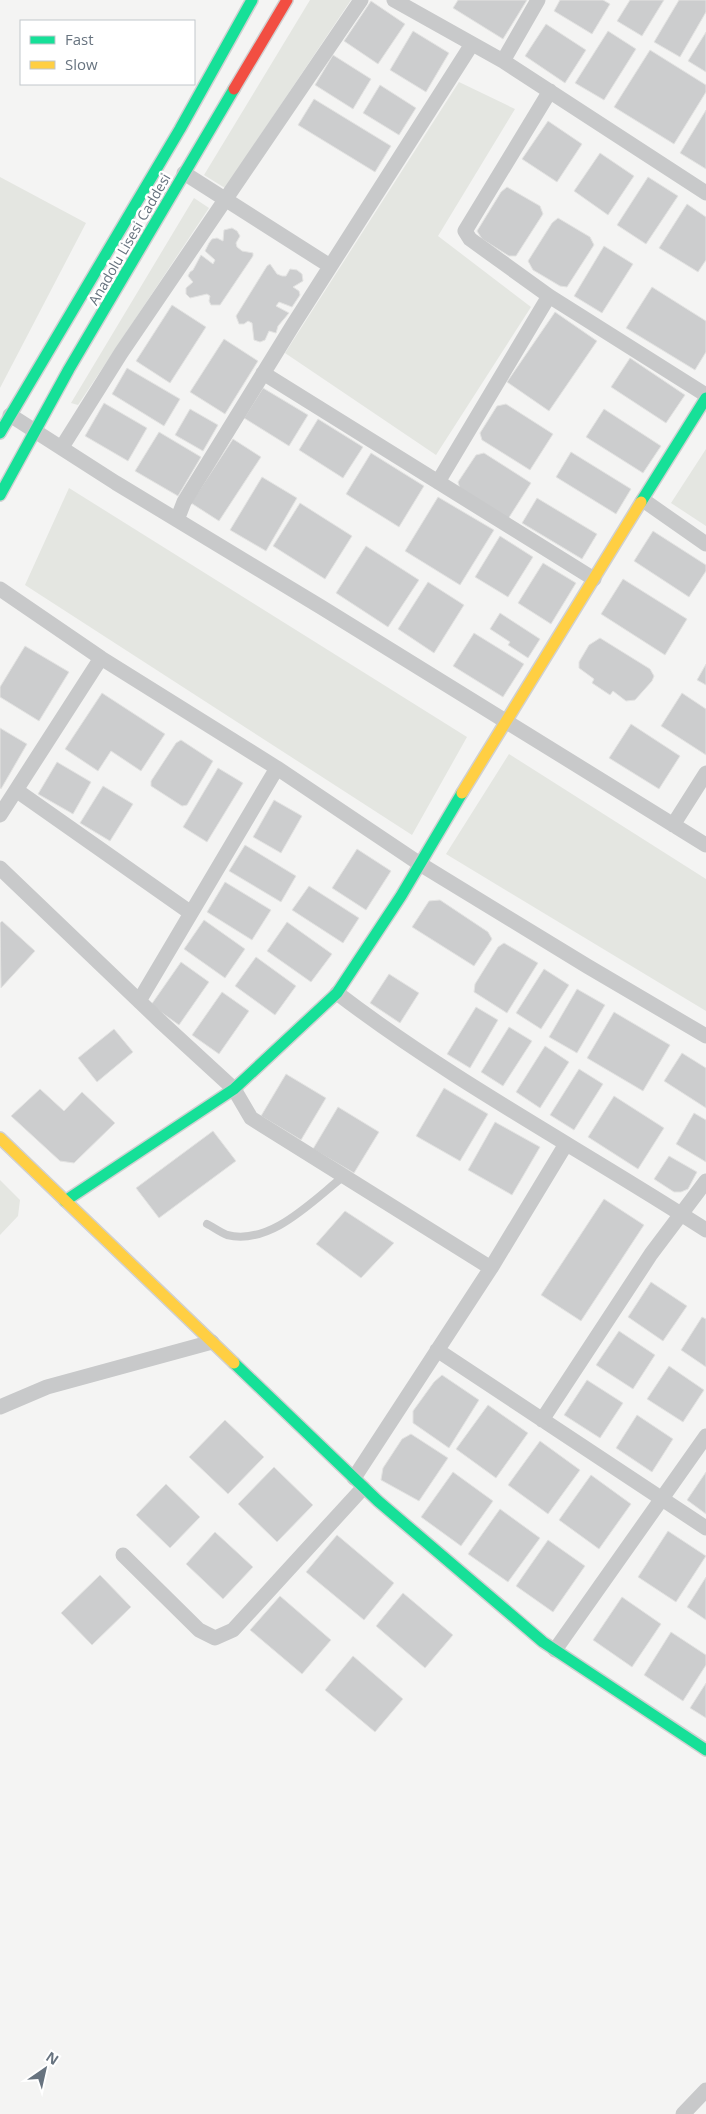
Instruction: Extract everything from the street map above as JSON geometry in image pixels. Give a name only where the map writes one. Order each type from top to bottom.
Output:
[{"type":"street","name":"Anadolu Lisesi Caddesi","points":[[0,432],[180,129],[252,0]]},
{"type":"street","name":"Anadolu Lisesi Caddesi","points":[[0,495],[69,369],[287,0]]},
{"type":"street","points":[[62,447],[121,353],[361,0]]},
{"type":"street","points":[[394,0],[503,61],[706,193]]},
{"type":"street","points":[[503,61],[538,0]]},
{"type":"street","points":[[177,520],[184,502],[263,373],[472,44]]},
{"type":"street","points":[[66,1201],[234,1089],[337,993],[420,864],[505,722],[706,397],[549,296],[470,239],[465,231],[550,91]]},
{"type":"street","points":[[184,174],[330,266]]},
{"type":"street","points":[[438,482],[549,296]]},
{"type":"street","points":[[263,373],[594,579]]},
{"type":"street","points":[[10,415],[62,447],[116,484],[706,845]]},
{"type":"street","points":[[643,500],[706,544]]},
{"type":"street","points":[[0,589],[101,658],[277,768],[420,864],[706,1036]]},
{"type":"street","points":[[0,815],[101,658]]},
{"type":"street","points":[[139,1001],[277,768]]},
{"type":"street","points":[[673,825],[706,773]]},
{"type":"street","points":[[16,790],[191,913]]},
{"type":"street","points":[[0,868],[234,1089],[251,1118],[491,1268]]},
{"type":"street","points":[[337,993],[375,1022],[566,1144],[706,1230]]},
{"type":"street","points":[[0,1138],[358,1483],[544,1642],[706,1750]]},
{"type":"street","points":[[123,1555],[199,1630],[215,1638],[233,1630],[358,1483],[437,1350],[491,1268],[566,1144]]},
{"type":"street","points":[[542,1420],[651,1254],[706,1181]]},
{"type":"street","points":[[0,1407],[47,1387],[212,1342]]},
{"type":"street","points":[[437,1350],[706,1528]]},
{"type":"street","points":[[555,1650],[706,1436]]},
{"type":"street","points":[[683,2114],[706,2090]]},
{"type":"lane","points":[[207,1224],[227,1235],[257,1236],[294,1217],[344,1176]]},
{"type":"shaded area","points":[[310,0],[351,0],[225,188],[204,175]]},
{"type":"shaded area","points":[[459,82],[515,109],[438,236],[531,307],[436,455],[285,353]]},
{"type":"shaded area","points":[[0,177],[86,223],[0,388]]},
{"type":"shaded area","points":[[194,198],[209,208],[78,405],[71,403]]},
{"type":"shaded area","points":[[706,449],[706,526],[671,503]]},
{"type":"shaded area","points":[[69,488],[467,737],[412,835],[25,585]]},
{"type":"shaded area","points":[[509,754],[706,879],[706,1011],[446,854]]},
{"type":"shaded area","points":[[0,1180],[20,1200],[18,1216],[0,1235]]},
{"type":"building","points":[[458,0],[527,0],[503,39],[453,8]]},
{"type":"building","points":[[560,0],[603,0],[610,4],[592,34],[554,11]]},
{"type":"building","points":[[630,0],[664,0],[642,36],[617,21]]},
{"type":"building","points":[[679,0],[706,0],[706,12],[680,57],[654,42]]},
{"type":"building","points":[[371,1],[405,24],[378,64],[344,41]]},
{"type":"building","points":[[546,24],[586,50],[565,83],[525,56]]},
{"type":"building","points":[[413,31],[449,53],[426,92],[390,70]]},
{"type":"building","points":[[608,31],[636,49],[604,100],[575,83]]},
{"type":"building","points":[[706,32],[706,72],[688,61]]},
{"type":"building","points":[[650,50],[706,85],[706,92],[674,144],[614,107]]},
{"type":"building","points":[[333,55],[371,79],[353,109],[315,85]]},
{"type":"building","points":[[380,85],[416,108],[399,135],[363,113]]},
{"type":"building","points":[[314,99],[391,146],[375,172],[298,125]]},
{"type":"building","points":[[706,110],[706,169],[680,153]]},
{"type":"building","points":[[548,121],[582,144],[557,182],[522,159]]},
{"type":"building","points":[[600,153],[634,176],[608,215],[574,191]]},
{"type":"building","points":[[648,177],[678,196],[646,244],[617,225]]},
{"type":"building","points":[[507,187],[540,206],[543,214],[516,256],[509,256],[482,239],[477,231],[501,192]]},
{"type":"building","points":[[687,204],[706,217],[706,260],[698,272],[659,248]]},
{"type":"building","points":[[558,218],[590,237],[594,245],[567,287],[560,286],[533,270],[528,261],[552,223]]},
{"type":"building","points":[[232,228],[240,236],[236,243],[237,247],[242,251],[253,253],[253,256],[220,305],[211,305],[209,301],[210,296],[207,294],[190,298],[186,294],[186,288],[193,282],[188,276],[190,272],[201,255],[213,264],[215,260],[205,251],[209,243],[212,239],[217,238],[223,241],[224,230]]},
{"type":"building","points":[[604,246],[633,264],[602,313],[574,296]]},
{"type":"building","points":[[270,264],[277,274],[282,276],[286,276],[290,269],[297,270],[302,274],[303,281],[293,287],[299,291],[300,295],[292,307],[279,302],[276,306],[289,313],[278,326],[276,333],[269,331],[265,340],[260,342],[254,340],[252,323],[248,321],[244,324],[239,324],[236,316]]},
{"type":"building","points":[[652,287],[706,321],[706,352],[695,370],[626,328]]},
{"type":"building","points":[[172,305],[206,327],[170,383],[136,361]]},
{"type":"building","points":[[555,312],[597,341],[549,411],[507,382]]},
{"type":"building","points":[[224,339],[258,361],[225,414],[190,392]]},
{"type":"building","points":[[630,358],[685,395],[666,423],[611,387]]},
{"type":"building","points":[[127,368],[180,399],[164,426],[112,394]]},
{"type":"building","points":[[263,388],[308,415],[289,446],[244,418]]},
{"type":"building","points":[[104,403],[147,428],[128,461],[85,436]]},
{"type":"building","points":[[506,404],[553,434],[530,470],[482,440],[480,433],[497,406]]},
{"type":"building","points":[[190,409],[218,425],[203,451],[175,435]]},
{"type":"building","points":[[604,409],[661,446],[643,473],[586,437]]},
{"type":"building","points":[[318,419],[363,447],[343,478],[299,450]]},
{"type":"building","points":[[159,432],[201,457],[178,496],[135,471]]},
{"type":"building","points":[[233,439],[261,457],[219,521],[191,503]]},
{"type":"building","points":[[571,452],[631,489],[616,514],[556,477]]},
{"type":"building","points":[[371,453],[424,486],[399,527],[346,494]]},
{"type":"building","points":[[484,453],[531,483],[508,519],[460,489],[458,482],[476,455]]},
{"type":"building","points":[[262,477],[297,498],[266,551],[230,530]]},
{"type":"building","points":[[438,497],[494,530],[460,585],[405,551]]},
{"type":"building","points":[[537,498],[597,534],[582,559],[522,523]]},
{"type":"building","points":[[300,503],[352,536],[325,579],[273,546]]},
{"type":"building","points":[[653,531],[706,565],[706,571],[689,597],[634,561]]},
{"type":"building","points":[[500,536],[533,557],[508,597],[475,577]]},
{"type":"building","points":[[366,546],[419,580],[388,627],[336,593]]},
{"type":"building","points":[[543,563],[576,583],[551,624],[518,603]]},
{"type":"building","points":[[623,579],[687,619],[665,655],[601,614]]},
{"type":"building","points":[[428,582],[464,605],[434,653],[398,629]]},
{"type":"building","points":[[500,613],[540,639],[528,658],[508,645],[510,642],[490,629]]},
{"type":"building","points":[[474,633],[524,664],[503,697],[453,666]]},
{"type":"building","points":[[600,638],[650,669],[654,676],[652,681],[635,700],[626,701],[613,691],[610,695],[592,683],[594,679],[579,668],[579,662],[589,645]]},
{"type":"building","points":[[25,646],[69,672],[39,721],[0,697],[0,687]]},
{"type":"building","points":[[706,664],[706,685],[697,680]]},
{"type":"building","points":[[102,693],[165,734],[141,771],[111,751],[98,771],[65,749]]},
{"type":"building","points":[[682,693],[706,709],[706,755],[661,726]]},
{"type":"building","points":[[631,724],[680,756],[659,789],[609,758]]},
{"type":"building","points":[[0,728],[27,744],[1,789],[0,788]]},
{"type":"building","points":[[181,740],[213,761],[187,805],[182,806],[151,786],[151,781],[176,743]]},
{"type":"building","points":[[57,762],[91,782],[73,814],[38,794]]},
{"type":"building","points":[[218,768],[243,783],[207,842],[183,827]]},
{"type":"building","points":[[103,786],[133,804],[110,841],[80,823]]},
{"type":"building","points":[[274,800],[302,816],[281,853],[253,837]]},
{"type":"building","points":[[245,845],[296,876],[281,902],[229,871]]},
{"type":"building","points":[[357,849],[391,871],[366,910],[332,888]]},
{"type":"building","points":[[225,882],[271,910],[252,940],[207,912]]},
{"type":"building","points":[[309,886],[359,918],[343,943],[292,910]]},
{"type":"building","points":[[440,900],[488,932],[492,939],[474,966],[412,927],[429,901]]},
{"type":"building","points":[[204,920],[245,949],[225,978],[184,949]]},
{"type":"building","points":[[2,921],[35,951],[1,988],[0,923]]},
{"type":"building","points":[[287,922],[332,954],[311,982],[267,951]]},
{"type":"building","points":[[504,943],[538,963],[507,1013],[474,992],[475,984],[498,947]]},
{"type":"building","points":[[256,957],[296,986],[275,1015],[235,986]]},
{"type":"building","points":[[181,962],[209,982],[179,1025],[151,1005]]},
{"type":"building","points":[[544,969],[569,985],[541,1029],[516,1013]]},
{"type":"building","points":[[389,974],[419,993],[400,1023],[370,1003]]},
{"type":"building","points":[[577,989],[605,1005],[577,1053],[549,1037]]},
{"type":"building","points":[[222,992],[249,1011],[219,1054],[192,1035]]},
{"type":"building","points":[[476,1007],[498,1020],[470,1068],[447,1054]]},
{"type":"building","points":[[614,1012],[670,1045],[643,1091],[587,1058]]},
{"type":"building","points":[[509,1027],[532,1041],[503,1086],[481,1072]]},
{"type":"building","points":[[114,1029],[133,1052],[97,1082],[78,1058]]},
{"type":"building","points":[[545,1046],[569,1062],[540,1108],[516,1092]]},
{"type":"building","points":[[682,1053],[706,1068],[706,1108],[664,1081]]},
{"type":"building","points":[[579,1069],[603,1084],[574,1130],[550,1115]]},
{"type":"building","points":[[286,1074],[326,1098],[301,1140],[261,1116]]},
{"type":"building","points":[[444,1088],[488,1114],[460,1161],[416,1136]]},
{"type":"building","points":[[40,1089],[64,1111],[82,1092],[115,1123],[74,1163],[60,1161],[11,1116]]},
{"type":"building","points":[[614,1096],[664,1128],[638,1169],[588,1137]]},
{"type":"building","points":[[338,1107],[379,1132],[354,1173],[313,1149]]},
{"type":"building","points":[[694,1113],[706,1120],[706,1162],[676,1144]]},
{"type":"building","points":[[495,1122],[540,1147],[512,1195],[468,1170]]},
{"type":"building","points":[[213,1131],[236,1161],[159,1218],[136,1188]]},
{"type":"building","points":[[669,1156],[697,1172],[688,1189],[674,1192],[654,1179]]},
{"type":"building","points":[[604,1199],[644,1225],[581,1321],[541,1295]]},
{"type":"building","points":[[345,1211],[394,1243],[361,1278],[316,1244]]},
{"type":"building","points":[[651,1282],[687,1306],[663,1341],[628,1317]]},
{"type":"building","points":[[702,1317],[706,1319],[706,1367],[681,1350]]},
{"type":"building","points":[[619,1331],[655,1355],[633,1389],[596,1365]]},
{"type":"building","points":[[669,1366],[704,1390],[683,1422],[647,1399]]},
{"type":"building","points":[[442,1375],[479,1400],[449,1448],[413,1423],[413,1411],[434,1382]]},
{"type":"building","points":[[587,1380],[623,1403],[600,1438],[564,1415]]},
{"type":"building","points":[[488,1405],[528,1433],[496,1478],[456,1449]]},
{"type":"building","points":[[637,1415],[673,1439],[652,1472],[616,1448]]},
{"type":"building","points":[[225,1420],[264,1457],[228,1494],[189,1457]]},
{"type":"building","points":[[411,1434],[448,1458],[419,1501],[381,1480],[383,1468],[402,1439]]},
{"type":"building","points":[[540,1441],[580,1470],[548,1514],[508,1485]]},
{"type":"building","points":[[274,1467],[313,1505],[277,1542],[238,1504]]},
{"type":"building","points":[[453,1472],[493,1501],[461,1546],[421,1517]]},
{"type":"building","points":[[706,1472],[706,1514],[687,1500]]},
{"type":"building","points":[[591,1475],[631,1504],[599,1549],[559,1520]]},
{"type":"building","points":[[166,1484],[200,1517],[170,1548],[136,1515]]},
{"type":"building","points":[[500,1509],[540,1538],[508,1582],[468,1554]]},
{"type":"building","points":[[668,1531],[706,1556],[676,1602],[638,1577]]},
{"type":"building","points":[[215,1532],[253,1567],[223,1599],[186,1564]]},
{"type":"building","points":[[337,1535],[394,1583],[364,1620],[306,1572]]},
{"type":"building","points":[[548,1540],[585,1566],[553,1612],[516,1586]]},
{"type":"building","points":[[100,1575],[131,1607],[92,1645],[61,1613]]},
{"type":"building","points":[[706,1577],[706,1620],[687,1607]]},
{"type":"building","points":[[403,1593],[453,1635],[425,1668],[376,1626]]},
{"type":"building","points":[[280,1596],[331,1640],[302,1674],[250,1630]]},
{"type":"building","points":[[622,1597],[661,1624],[632,1667],[593,1640]]},
{"type":"building","points":[[671,1632],[706,1655],[706,1665],[683,1701],[644,1675]]},
{"type":"building","points":[[353,1656],[403,1699],[375,1732],[325,1690]]},
{"type":"building","points":[[706,1683],[706,1718],[690,1708]]},
{"type":"traffic: fast","points":[[0,433],[180,129],[252,0]]},
{"type":"traffic: fast","points":[[0,495],[69,369],[234,89]]},
{"type":"traffic: fast","points":[[641,502],[706,398]]},
{"type":"traffic: fast","points":[[65,1201],[234,1089],[337,993],[401,896],[462,793]]},
{"type":"traffic: fast","points":[[234,1363],[378,1501],[543,1642],[706,1750]]},
{"type":"traffic: slow","points":[[462,793],[641,502]]},
{"type":"traffic: slow","points":[[0,1138],[234,1363]]},
{"type":"traffic: jam","points":[[234,89],[287,0]]}]
